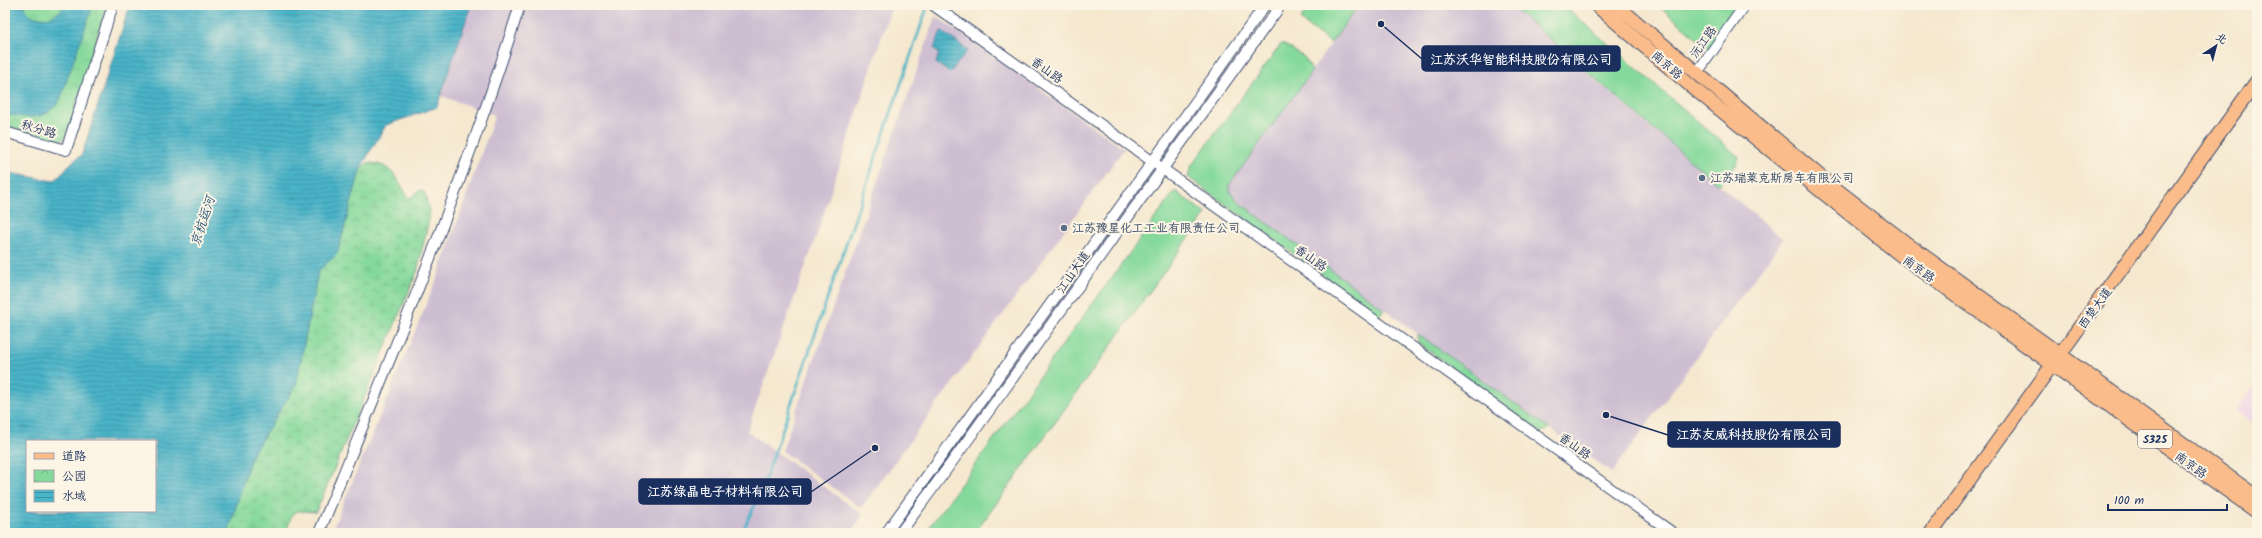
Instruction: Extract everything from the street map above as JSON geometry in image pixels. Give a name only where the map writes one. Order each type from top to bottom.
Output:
[{"type":"main road","name":"南京路","points":[[1596,5],[1825,196],[1899,254],[2257,497]]},
{"type":"main road","name":"南京路","points":[[1616,5],[1696,74],[1828,183],[2057,361],[2257,512]]},
{"type":"main road","name":"西楚大道","points":[[1931,533],[2057,361],[2257,81]]},
{"type":"street","name":"秋分路","points":[[5,132],[66,150],[113,5]]},
{"type":"street","points":[[319,533],[422,281],[489,103],[520,5]]},
{"type":"street","name":"香山路","points":[[933,5],[1673,533]]},
{"type":"street","name":"江山大道","points":[[886,533],[1265,5]]},
{"type":"street","name":"江山大道","points":[[900,533],[1035,350],[1162,168],[1281,5]]},
{"type":"street","name":"沅江路","points":[[1696,74],[1745,5]]},
{"type":"shaded area","points":[[471,5],[892,5],[818,231],[747,431],[863,515],[850,533],[331,533],[437,279],[495,115],[441,96]]},
{"type":"shaded area","points":[[1359,5],[1510,5],[1608,91],[1783,239],[1612,473],[1436,347],[1240,203],[1230,192],[1229,185]]},
{"type":"shaded area","points":[[936,16],[1124,149],[861,508],[782,451]]},
{"type":"shaded area","points":[[2257,382],[2257,426],[2236,411]]},
{"type":"green space","points":[[5,5],[107,5],[66,138],[57,141],[5,126]]},
{"type":"green space","points":[[1310,5],[1359,5],[1331,43],[1300,20]]},
{"type":"green space","points":[[1510,5],[1563,5],[1739,157],[1736,165],[1719,185]]},
{"type":"green space","points":[[1658,5],[1742,5],[1711,47],[1708,48]]},
{"type":"green space","points":[[1282,43],[1305,58],[1312,71],[1229,185],[1230,192],[1240,203],[1384,309],[1379,316],[1188,177],[1192,165]]},
{"type":"green space","points":[[368,163],[383,166],[389,169],[398,179],[409,199],[420,190],[425,193],[429,210],[428,224],[417,272],[316,512],[298,511],[292,514],[286,533],[228,533],[251,456],[296,385],[318,271],[337,254],[361,167]]},
{"type":"green space","points":[[1175,191],[1206,214],[975,533],[925,533]]},
{"type":"green space","points":[[1418,334],[1549,428],[1541,433],[1418,343]]},
{"type":"water","points":[[5,5],[24,5],[28,13],[36,17],[44,18],[55,15],[65,5],[93,5],[60,100],[48,112],[36,117],[21,117],[5,114]]},
{"type":"water","name":"京杭运河","points":[[130,5],[471,5],[437,107],[386,125],[361,167],[337,254],[318,271],[296,385],[251,456],[228,533],[5,533],[5,172],[53,181],[82,154]]},
{"type":"water","points":[[941,31],[968,50],[950,73],[936,63],[939,53],[934,48]]},
{"type":"waterway","points":[[742,533],[762,489],[928,5]]},
{"type":"place","name":"江苏沃华智能科技股份有限公司","points":[[1381,24]]},
{"type":"place","name":"江苏瑞莱克斯房车有限公司","points":[[1702,178]]},
{"type":"place","name":"江苏豫星化工工业有限责任公司","points":[[1064,228]]},
{"type":"place","name":"江苏友威科技股份有限公司","points":[[1606,415]]},
{"type":"place","name":"江苏绿晶电子材料有限公司","points":[[875,448]]}]
